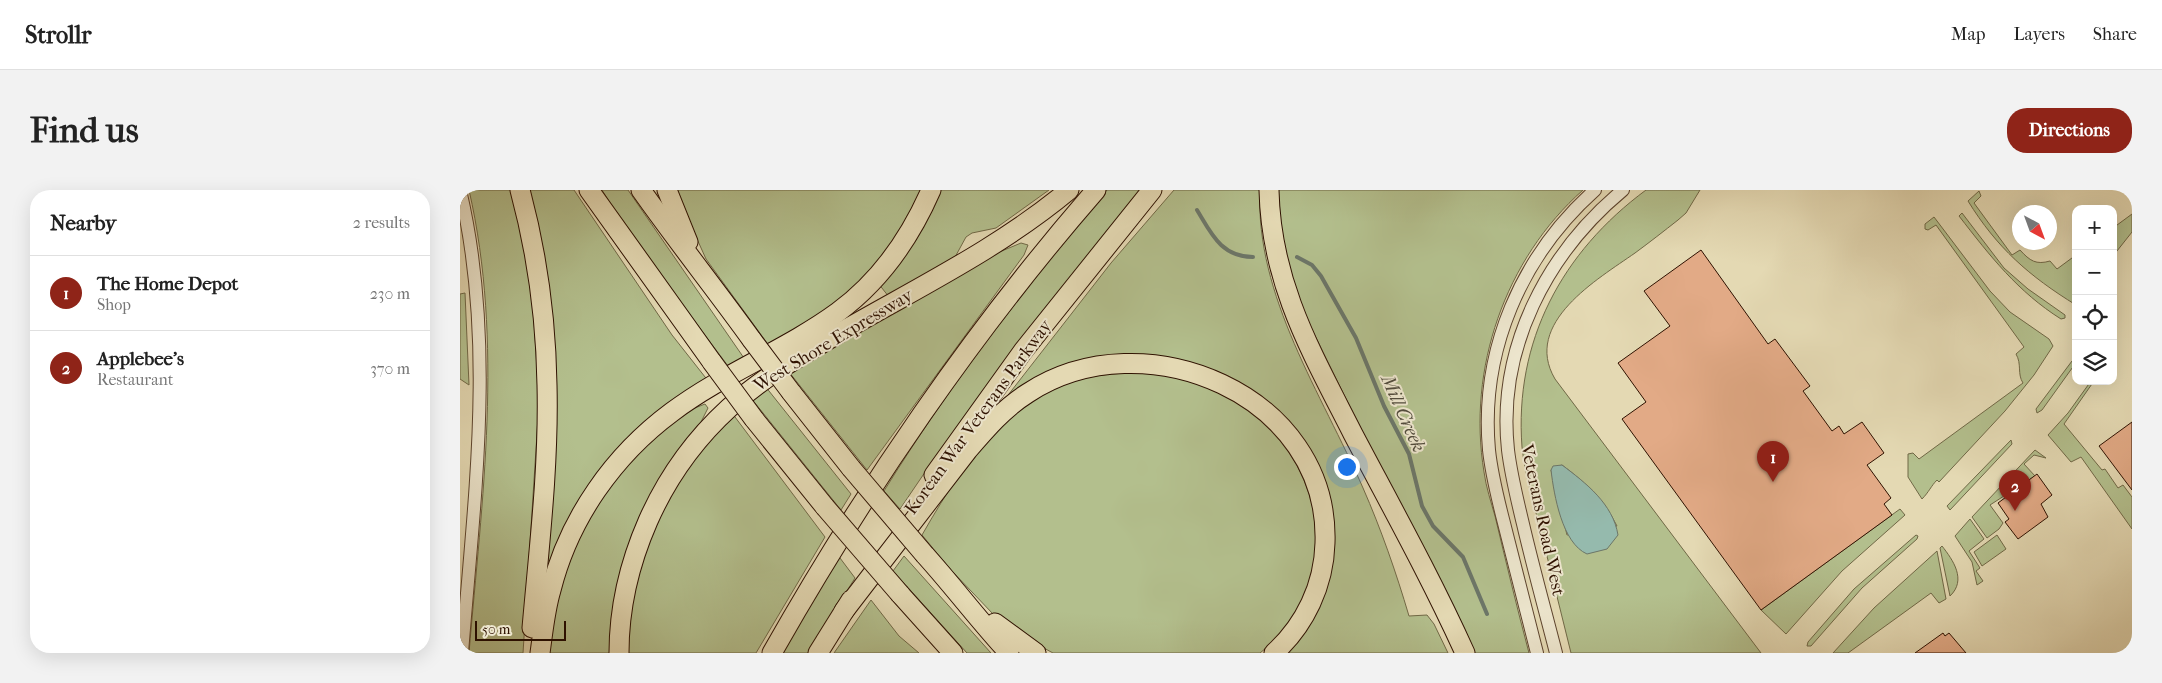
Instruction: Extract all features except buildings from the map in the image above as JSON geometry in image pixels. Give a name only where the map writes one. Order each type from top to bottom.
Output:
[{"type":"highway","points":[[520,190],[538,275],[547,385],[544,483],[530,653]]},
{"type":"highway","points":[[589,190],[754,419],[825,507],[953,653]]},
{"type":"highway","points":[[593,190],[606,214]]},
{"type":"highway","points":[[641,190],[690,260],[719,295],[791,392],[851,468],[1009,653]]},
{"type":"highway","points":[[666,190],[685,237],[719,295]]},
{"type":"highway","points":[[540,653],[551,588],[566,546],[587,504],[620,460],[639,439],[673,411],[815,327],[851,301],[875,278],[895,254],[919,216],[931,190]]},
{"type":"highway","name":"West Shore Expressway","points":[[619,653],[627,584],[644,530],[669,479],[716,420],[756,386],[793,360],[991,246],[1041,213],[1068,190]]},
{"type":"highway","points":[[772,653],[830,553],[937,395],[994,317],[1096,190]]},
{"type":"highway","name":"Korean War Veterans Parkway","points":[[818,653],[963,433],[1023,351],[1152,190]]},
{"type":"highway","points":[[1269,190],[1276,253],[1284,288],[1294,313],[1325,378],[1465,653]]},
{"type":"highway","points":[[844,611],[968,450],[989,425],[1012,404],[1043,384],[1088,368],[1120,363],[1158,364],[1184,369],[1210,378],[1252,402],[1285,432],[1311,471],[1326,525],[1323,568],[1315,595],[1300,624],[1274,653]]},
{"type":"highway","points":[[954,588],[1006,632],[1036,653]]},
{"type":"street","points":[[460,190],[474,266],[480,354],[479,412],[465,550],[462,653]]},
{"type":"street","name":"Veterans Road West","points":[[1537,653],[1493,476],[1488,427],[1490,382],[1505,321],[1527,271],[1553,233],[1595,190]]},
{"type":"street","name":"Veterans Road West","points":[[1556,653],[1511,472],[1506,426],[1510,384],[1526,320],[1556,261],[1583,227],[1623,190]]},
{"type":"green space","points":[[469,190],[511,190],[525,251],[533,304],[539,402],[523,653],[469,653],[484,479],[488,363],[486,305],[480,248]]},
{"type":"green space","points":[[526,190],[574,190],[672,335],[709,382],[636,435],[544,591],[547,509]]},
{"type":"green space","points":[[602,190],[628,190],[746,361],[731,370],[626,229]]},
{"type":"green space","points":[[675,190],[924,190],[900,236],[851,293],[770,347],[706,259]]},
{"type":"green space","points":[[936,190],[1049,190],[996,228],[972,233],[966,237],[954,259],[889,297],[878,283]]},
{"type":"green space","points":[[1107,190],[1144,190],[936,456],[900,509],[884,491],[909,451],[990,336]]},
{"type":"green space","points":[[1174,190],[1260,190],[1261,229],[1268,268],[1294,344],[1370,503],[1409,616],[1427,615],[1434,624],[1448,653],[1281,653],[1331,546],[1283,420],[1151,357],[1005,399],[1111,263]]},
{"type":"green space","points":[[1278,190],[1583,190],[1556,218],[1532,249],[1513,282],[1498,318],[1487,356],[1481,394],[1480,433],[1485,478],[1529,653],[1471,653],[1297,299],[1282,249]]},
{"type":"green space","points":[[1646,190],[1700,190],[1686,213],[1602,276],[1569,305],[1556,321],[1548,339],[1547,359],[1555,379],[1761,653],[1571,653],[1525,469],[1522,447],[1522,408],[1526,371],[1536,335],[1550,302],[1568,271],[1590,241],[1616,214]],"holes":[[[1562,465],[1587,485],[1600,500],[1617,526],[1567,535],[1551,470]]]},
{"type":"green space","points":[[1979,191],[1981,196],[1974,203],[2012,255],[2020,250],[2034,261],[2041,263],[2050,261],[2057,269],[2072,258],[2072,302],[2043,283],[2015,260],[1990,233],[1968,201]]},
{"type":"green space","points":[[1962,213],[2004,268],[2028,289],[2065,315],[2065,318],[2061,319],[2018,285],[1959,216]]},
{"type":"green space","points":[[2132,214],[2132,232],[2117,251],[2117,250],[2117,225]]},
{"type":"green space","points":[[1934,217],[1990,291],[2010,312],[2049,339],[2053,346],[2034,375],[2005,411],[1939,482],[1937,480],[1922,499],[1908,477],[1908,454],[1913,453],[1919,459],[2023,383],[2016,354],[2024,347],[1936,225],[1928,230],[1925,229],[1925,224]]},
{"type":"green space","points":[[1021,243],[1028,245],[1024,255],[867,470],[789,372],[985,258]]},
{"type":"green space","points":[[465,293],[469,385],[460,379],[460,294]]},
{"type":"green space","points":[[2072,361],[2072,368],[2042,410],[2037,413],[2036,409]]},
{"type":"green space","points":[[1138,372],[1169,376],[1201,385],[1244,406],[1257,416],[1282,442],[1300,471],[1312,503],[1316,535],[1314,567],[1304,598],[1286,627],[1260,653],[1053,653],[1018,634],[993,614],[951,570],[922,535],[951,487],[973,456],[997,428],[1016,410],[1040,395],[1074,381],[1098,376]]},
{"type":"green space","points":[[2088,385],[2091,385],[2064,424],[2102,470],[2105,469],[2118,488],[2123,485],[2132,497],[2132,529],[2081,457],[2071,462],[2048,435],[2068,413]]},
{"type":"green space","points":[[765,386],[851,494],[841,510],[751,398]]},
{"type":"green space","points":[[705,404],[708,408],[701,422],[677,452],[610,653],[546,653],[550,619],[571,547],[620,469],[677,415]]},
{"type":"green space","points":[[732,413],[825,537],[756,653],[625,653],[630,600],[651,531],[684,470]]},
{"type":"green space","points":[[2011,440],[2012,444],[1950,510],[1947,506]]},
{"type":"green space","points":[[2035,450],[2046,458],[2034,455],[2024,464],[2035,476],[1990,505],[2003,523],[1999,529],[1987,538],[1972,517]]},
{"type":"green space","points":[[1900,509],[1905,515],[1842,571],[1786,634],[1761,610]]},
{"type":"green space","points":[[1970,519],[1984,539],[1969,551],[1980,568],[1976,571],[1983,581],[1977,585],[1972,562],[1955,536]]},
{"type":"green space","points":[[1916,535],[1918,536],[1917,539],[1862,588],[1811,646],[1807,646],[1808,642],[1854,589]]},
{"type":"green space","points":[[1997,535],[2006,549],[1982,566],[1974,552]]},
{"type":"green space","points":[[1942,546],[1954,564],[1958,577],[1955,590],[1950,596],[1940,548]]},
{"type":"green space","points":[[1937,551],[1946,599],[1939,603],[1931,593],[1848,653],[1833,653],[1874,608]]},
{"type":"green space","points":[[837,554],[855,578],[808,653],[781,653]]},
{"type":"green space","points":[[904,556],[991,653],[967,653],[893,571]]},
{"type":"green space","points":[[871,600],[899,636],[919,653],[834,653]]},
{"type":"water","points":[[1562,465],[1597,495],[1611,514],[1618,535],[1607,549],[1587,554],[1578,548],[1565,529],[1557,505],[1551,470],[1553,466]]},
{"type":"waterway","name":"Mill Creek","points":[[1197,210],[1212,235],[1225,248],[1242,256],[1253,257]]},
{"type":"waterway","name":"Mill Creek","points":[[1297,257],[1312,265],[1321,276],[1356,338],[1384,406],[1409,454],[1422,506],[1433,526],[1463,557],[1487,614]]},
{"type":"place","name":"The Home Depot","points":[[1773,482]]},
{"type":"place","name":"Applebee's","points":[[2015,511]]}]
